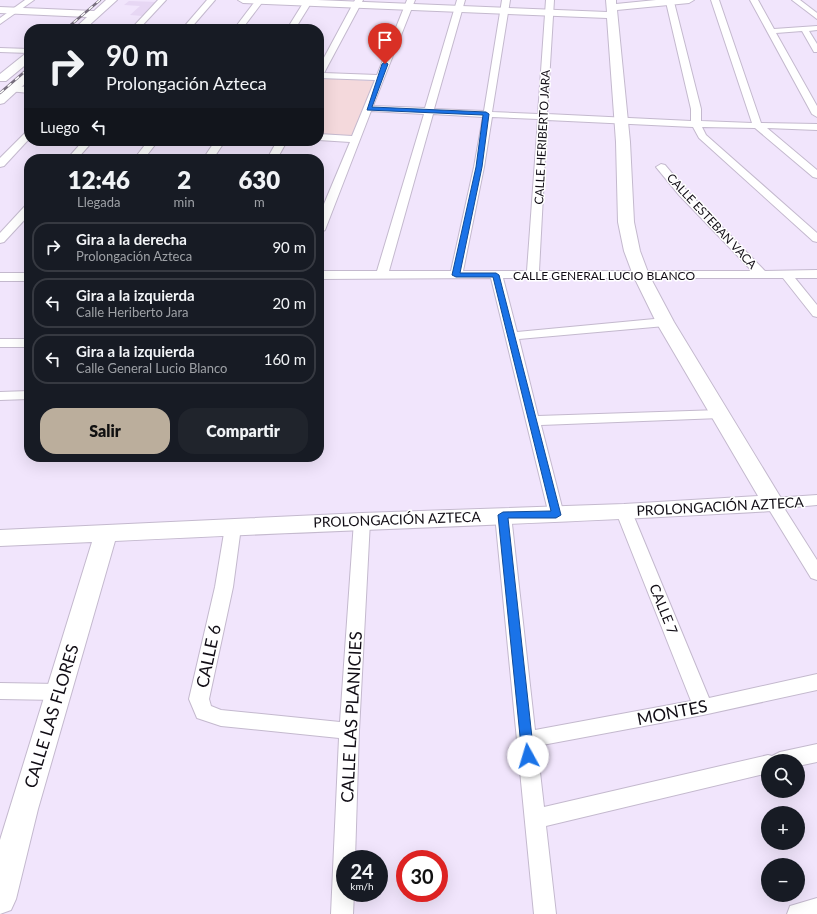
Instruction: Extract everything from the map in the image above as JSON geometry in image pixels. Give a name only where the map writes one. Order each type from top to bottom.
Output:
[{"type":"street","points":[[0,22],[30,0]]},
{"type":"street","points":[[84,24],[112,0]]},
{"type":"street","points":[[140,24],[162,0]]},
{"type":"street","points":[[190,24],[211,0]]},
{"type":"street","points":[[243,0],[505,5],[550,12],[689,0]]},
{"type":"street","points":[[242,24],[260,0]]},
{"type":"street","name":"CALLE HERIBERTO JARA","points":[[533,275],[550,0]]},
{"type":"street","points":[[715,0],[758,126],[817,175]]},
{"type":"street","points":[[754,0],[817,114]]},
{"type":"street","points":[[294,24],[309,1]]},
{"type":"street","points":[[324,66],[357,2]]},
{"type":"street","points":[[670,2],[696,109],[696,124],[702,136],[817,239]]},
{"type":"street","points":[[799,2],[817,4]]},
{"type":"street","points":[[799,2],[817,17]]},
{"type":"street","points":[[324,218],[410,3]]},
{"type":"street","points":[[382,275],[460,4]]},
{"type":"street","points":[[66,24],[88,5]]},
{"type":"street","points":[[456,275],[479,167],[486,114],[505,5]]},
{"type":"street","points":[[612,7],[626,222],[632,251],[641,275],[665,322],[817,574]]},
{"type":"street","points":[[0,10],[95,14]]},
{"type":"street","points":[[772,31],[817,28]]},
{"type":"street","points":[[804,29],[817,50]]},
{"type":"street","points":[[0,50],[24,51]]},
{"type":"street","points":[[0,80],[24,60]]},
{"type":"street","points":[[324,76],[379,78]]},
{"type":"street","points":[[0,100],[24,78]]},
{"type":"street","points":[[12,89],[24,90]]},
{"type":"street","points":[[369,108],[620,121],[817,127]]},
{"type":"street","points":[[324,137],[356,139]]},
{"type":"street","points":[[0,164],[24,139]]},
{"type":"street","points":[[76,154],[84,146]]},
{"type":"street","points":[[143,154],[149,146]]},
{"type":"street","name":"CALLE ESTEBAN VACA","points":[[661,167],[683,193],[762,274]]},
{"type":"street","points":[[0,240],[24,214]]},
{"type":"street","name":"CALLE GENERAL LUCIO BLANCO","points":[[324,274],[817,274]]},
{"type":"street","points":[[786,274],[817,313]]},
{"type":"street","points":[[496,275],[534,421],[556,515]]},
{"type":"street","points":[[0,277],[24,277]]},
{"type":"street","points":[[512,336],[665,322]]},
{"type":"street","points":[[0,343],[24,343]]},
{"type":"street","points":[[0,396],[24,394]]},
{"type":"street","points":[[534,421],[720,414]]},
{"type":"street","name":"PROLONGACIÓN AZTECA","points":[[0,538],[503,515],[556,515],[624,512],[817,500]]},
{"type":"street","name":"CALLE 7","points":[[624,512],[703,707]]},
{"type":"street","points":[[503,515],[526,740],[546,914]]},
{"type":"street","name":"CALLE LAS PLANICIES","points":[[342,914],[349,731],[362,521]]},
{"type":"street","name":"CALLE 6","points":[[233,527],[224,587],[199,699],[204,712],[221,718],[349,731]]},
{"type":"street","name":"CALLE LAS FLORES","points":[[0,899],[23,809],[106,533]]},
{"type":"street","name":"MONTES","points":[[526,740],[703,707],[817,682]]},
{"type":"street","points":[[0,691],[58,692]]},
{"type":"street","points":[[805,756],[817,753]]},
{"type":"street","points":[[535,819],[761,766]]},
{"type":"street","points":[[798,914],[817,909]]},
{"type":"shaded area","points":[[129,1],[158,2],[142,16],[130,15],[140,6],[124,5]]},
{"type":"shaded area","points":[[324,78],[374,81],[353,136],[324,135]]},
{"type":"railway","points":[[72,24],[100,0]]},
{"type":"railway","points":[[0,93],[24,72]]},
{"type":"route","points":[[385,64],[369,108],[486,114],[479,167],[456,275],[496,275],[534,421],[556,515],[503,515],[528,756]]}]
